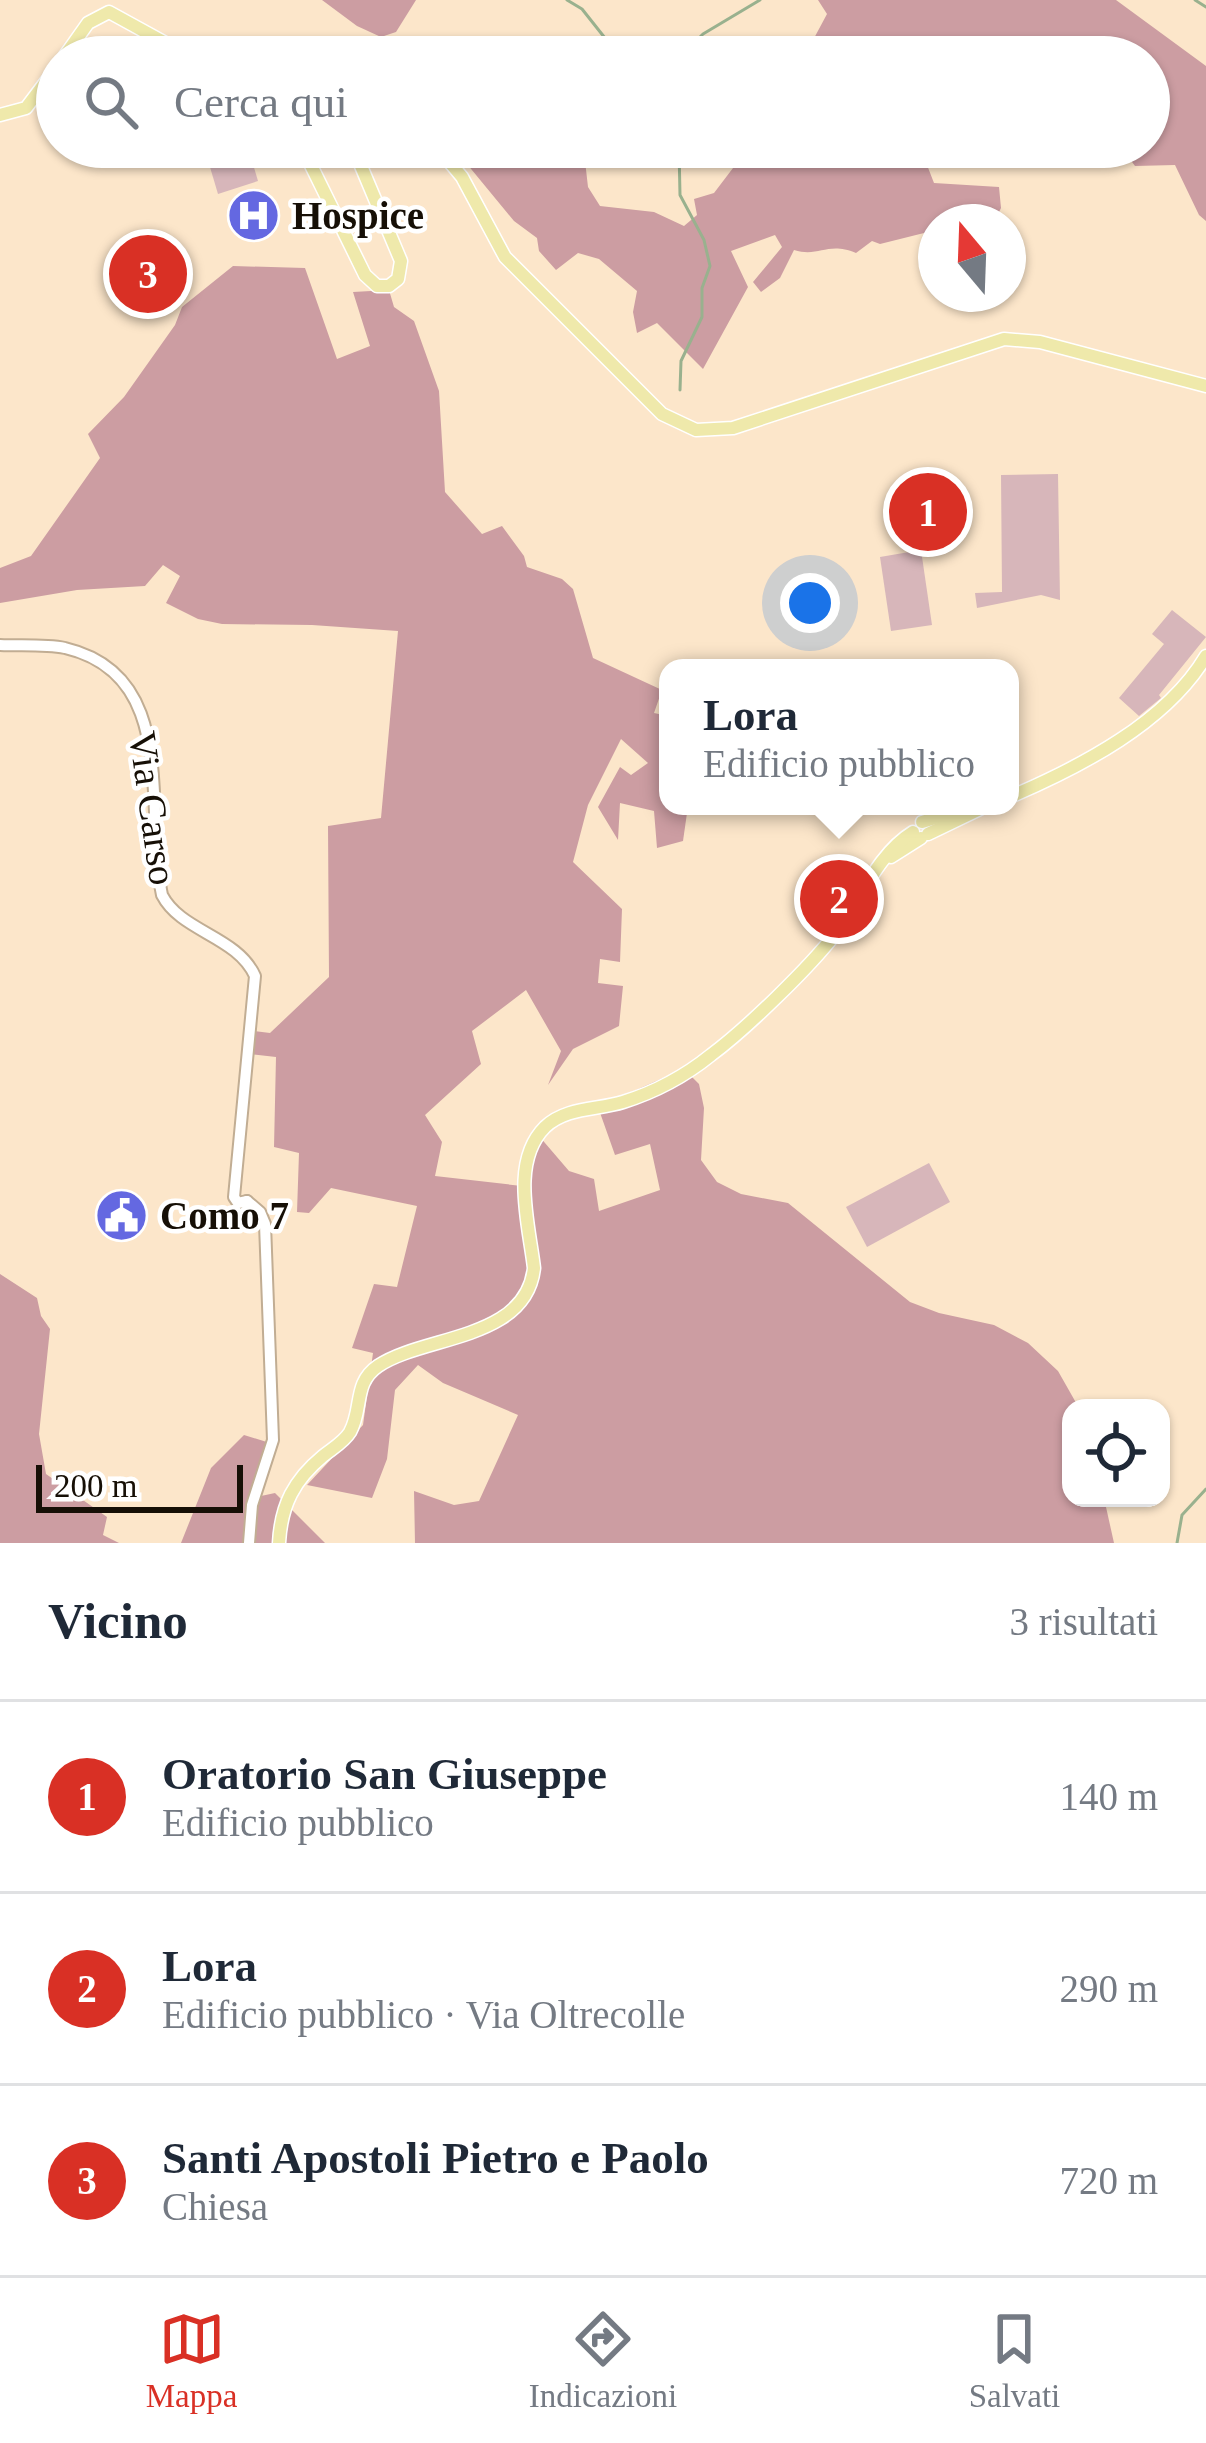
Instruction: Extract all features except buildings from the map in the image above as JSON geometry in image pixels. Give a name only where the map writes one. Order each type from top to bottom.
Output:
[{"type":"main road","points":[[79,36],[88,23],[109,12],[155,36]]},
{"type":"main road","points":[[0,116],[26,108],[36,95]]},
{"type":"main road","points":[[312,168],[365,275],[376,286],[388,286],[398,279],[401,261],[361,168]]},
{"type":"main road","points":[[454,168],[506,257],[662,414],[697,430],[734,428],[1004,339],[1040,342],[1206,386]]},
{"type":"main road","points":[[1019,793],[1063,773],[1120,737],[1171,699],[1206,656]]},
{"type":"main road","points":[[279,1543],[280,1519],[291,1488],[346,1439],[355,1424],[361,1385],[374,1369],[396,1356],[487,1325],[516,1305],[534,1268],[524,1180],[527,1155],[545,1126],[572,1112],[645,1094],[717,1051],[833,937],[885,861],[921,831],[961,815]]},
{"type":"street","name":"Via Carso","points":[[0,645],[62,647],[110,665],[136,702],[154,773],[162,895],[169,908],[232,949],[255,976],[238,1172],[243,1194],[265,1225],[273,1440],[252,1505],[249,1543]]},
{"type":"shaded area","points":[[322,0],[416,0],[396,32],[379,36]]},
{"type":"shaded area","points":[[818,0],[1116,0],[1165,36],[815,36],[827,14]]},
{"type":"shaded area","points":[[1170,40],[1206,66],[1206,221],[1175,165],[1170,165]]},
{"type":"shaded area","points":[[210,168],[254,168],[258,181],[218,194]]},
{"type":"shaded area","points":[[470,168],[586,168],[588,187],[600,206],[654,212],[684,226],[697,215],[694,199],[714,193],[733,168],[928,168],[934,183],[999,187],[1001,204],[918,204],[918,234],[880,244],[872,241],[856,253],[794,250],[780,278],[761,292],[753,282],[782,247],[775,235],[731,251],[748,287],[703,369],[657,323],[637,333],[633,312],[637,291],[599,259],[578,253],[556,270],[539,251],[537,238],[514,221]]},
{"type":"shaded area","points":[[233,266],[305,268],[337,359],[370,346],[353,292],[389,290],[394,307],[414,321],[439,391],[445,492],[482,534],[502,526],[527,567],[562,579],[573,589],[593,658],[659,689],[654,713],[659,714],[659,815],[687,815],[683,841],[657,848],[654,811],[620,803],[618,840],[598,807],[620,767],[631,775],[648,763],[621,739],[588,805],[573,862],[622,909],[620,962],[600,959],[598,983],[623,986],[619,1026],[573,1049],[548,1085],[561,1051],[526,990],[472,1031],[481,1064],[425,1115],[442,1142],[435,1176],[522,1186],[539,1136],[569,1171],[594,1179],[599,1211],[660,1190],[650,1144],[615,1155],[598,1107],[674,1073],[687,1072],[699,1084],[704,1108],[701,1160],[717,1182],[741,1194],[788,1203],[910,1302],[994,1325],[1028,1343],[1058,1371],[1074,1399],[1062,1399],[1062,1507],[1106,1507],[1114,1543],[415,1543],[414,1491],[454,1505],[479,1501],[518,1415],[443,1383],[418,1365],[395,1390],[387,1459],[372,1498],[307,1485],[363,1425],[373,1353],[352,1348],[374,1284],[397,1287],[417,1206],[331,1188],[309,1213],[297,1212],[299,1153],[274,1147],[276,1057],[249,1054],[254,1031],[270,1033],[329,977],[328,826],[381,818],[398,631],[198,619],[166,603],[180,576],[163,565],[145,586],[77,590],[0,603],[0,568],[31,556],[100,458],[88,434],[124,397],[175,325],[182,307]]},
{"type":"shaded area","points":[[1058,474],[1060,600],[1041,595],[977,608],[975,593],[1002,592],[1001,475]]},
{"type":"shaded area","points":[[921,550],[932,625],[891,631],[880,557]]},
{"type":"shaded area","points":[[1172,610],[1206,637],[1161,698],[1139,716],[1119,698],[1164,644],[1152,634]]},
{"type":"shaded area","points":[[929,1163],[950,1202],[867,1247],[846,1207]]},
{"type":"shaded area","points":[[0,1274],[37,1298],[50,1329],[39,1434],[46,1474],[107,1517],[103,1535],[119,1543],[0,1543]]},
{"type":"shaded area","points":[[244,1435],[270,1443],[247,1499],[275,1493],[325,1543],[181,1543],[211,1468]]},
{"type":"waterway","points":[[567,0],[582,9],[603,36]]},
{"type":"waterway","points":[[701,36],[760,0]]},
{"type":"waterway","points":[[1195,0],[1206,7]]},
{"type":"waterway","points":[[679,168],[680,195],[704,240],[710,266],[702,288],[702,317],[681,361],[680,390]]},
{"type":"waterway","points":[[1177,1543],[1182,1515],[1206,1489]]},
{"type":"place","name":"Hospice","points":[[253,215]]},
{"type":"place","name":"Santi Apostoli Pietro e Paolo","points":[[148,274]]},
{"type":"place","name":"Oratorio San Giuseppe","points":[[928,512]]},
{"type":"place","name":"Lora","points":[[839,899]]},
{"type":"place","name":"Como 7","points":[[121,1215]]}]
